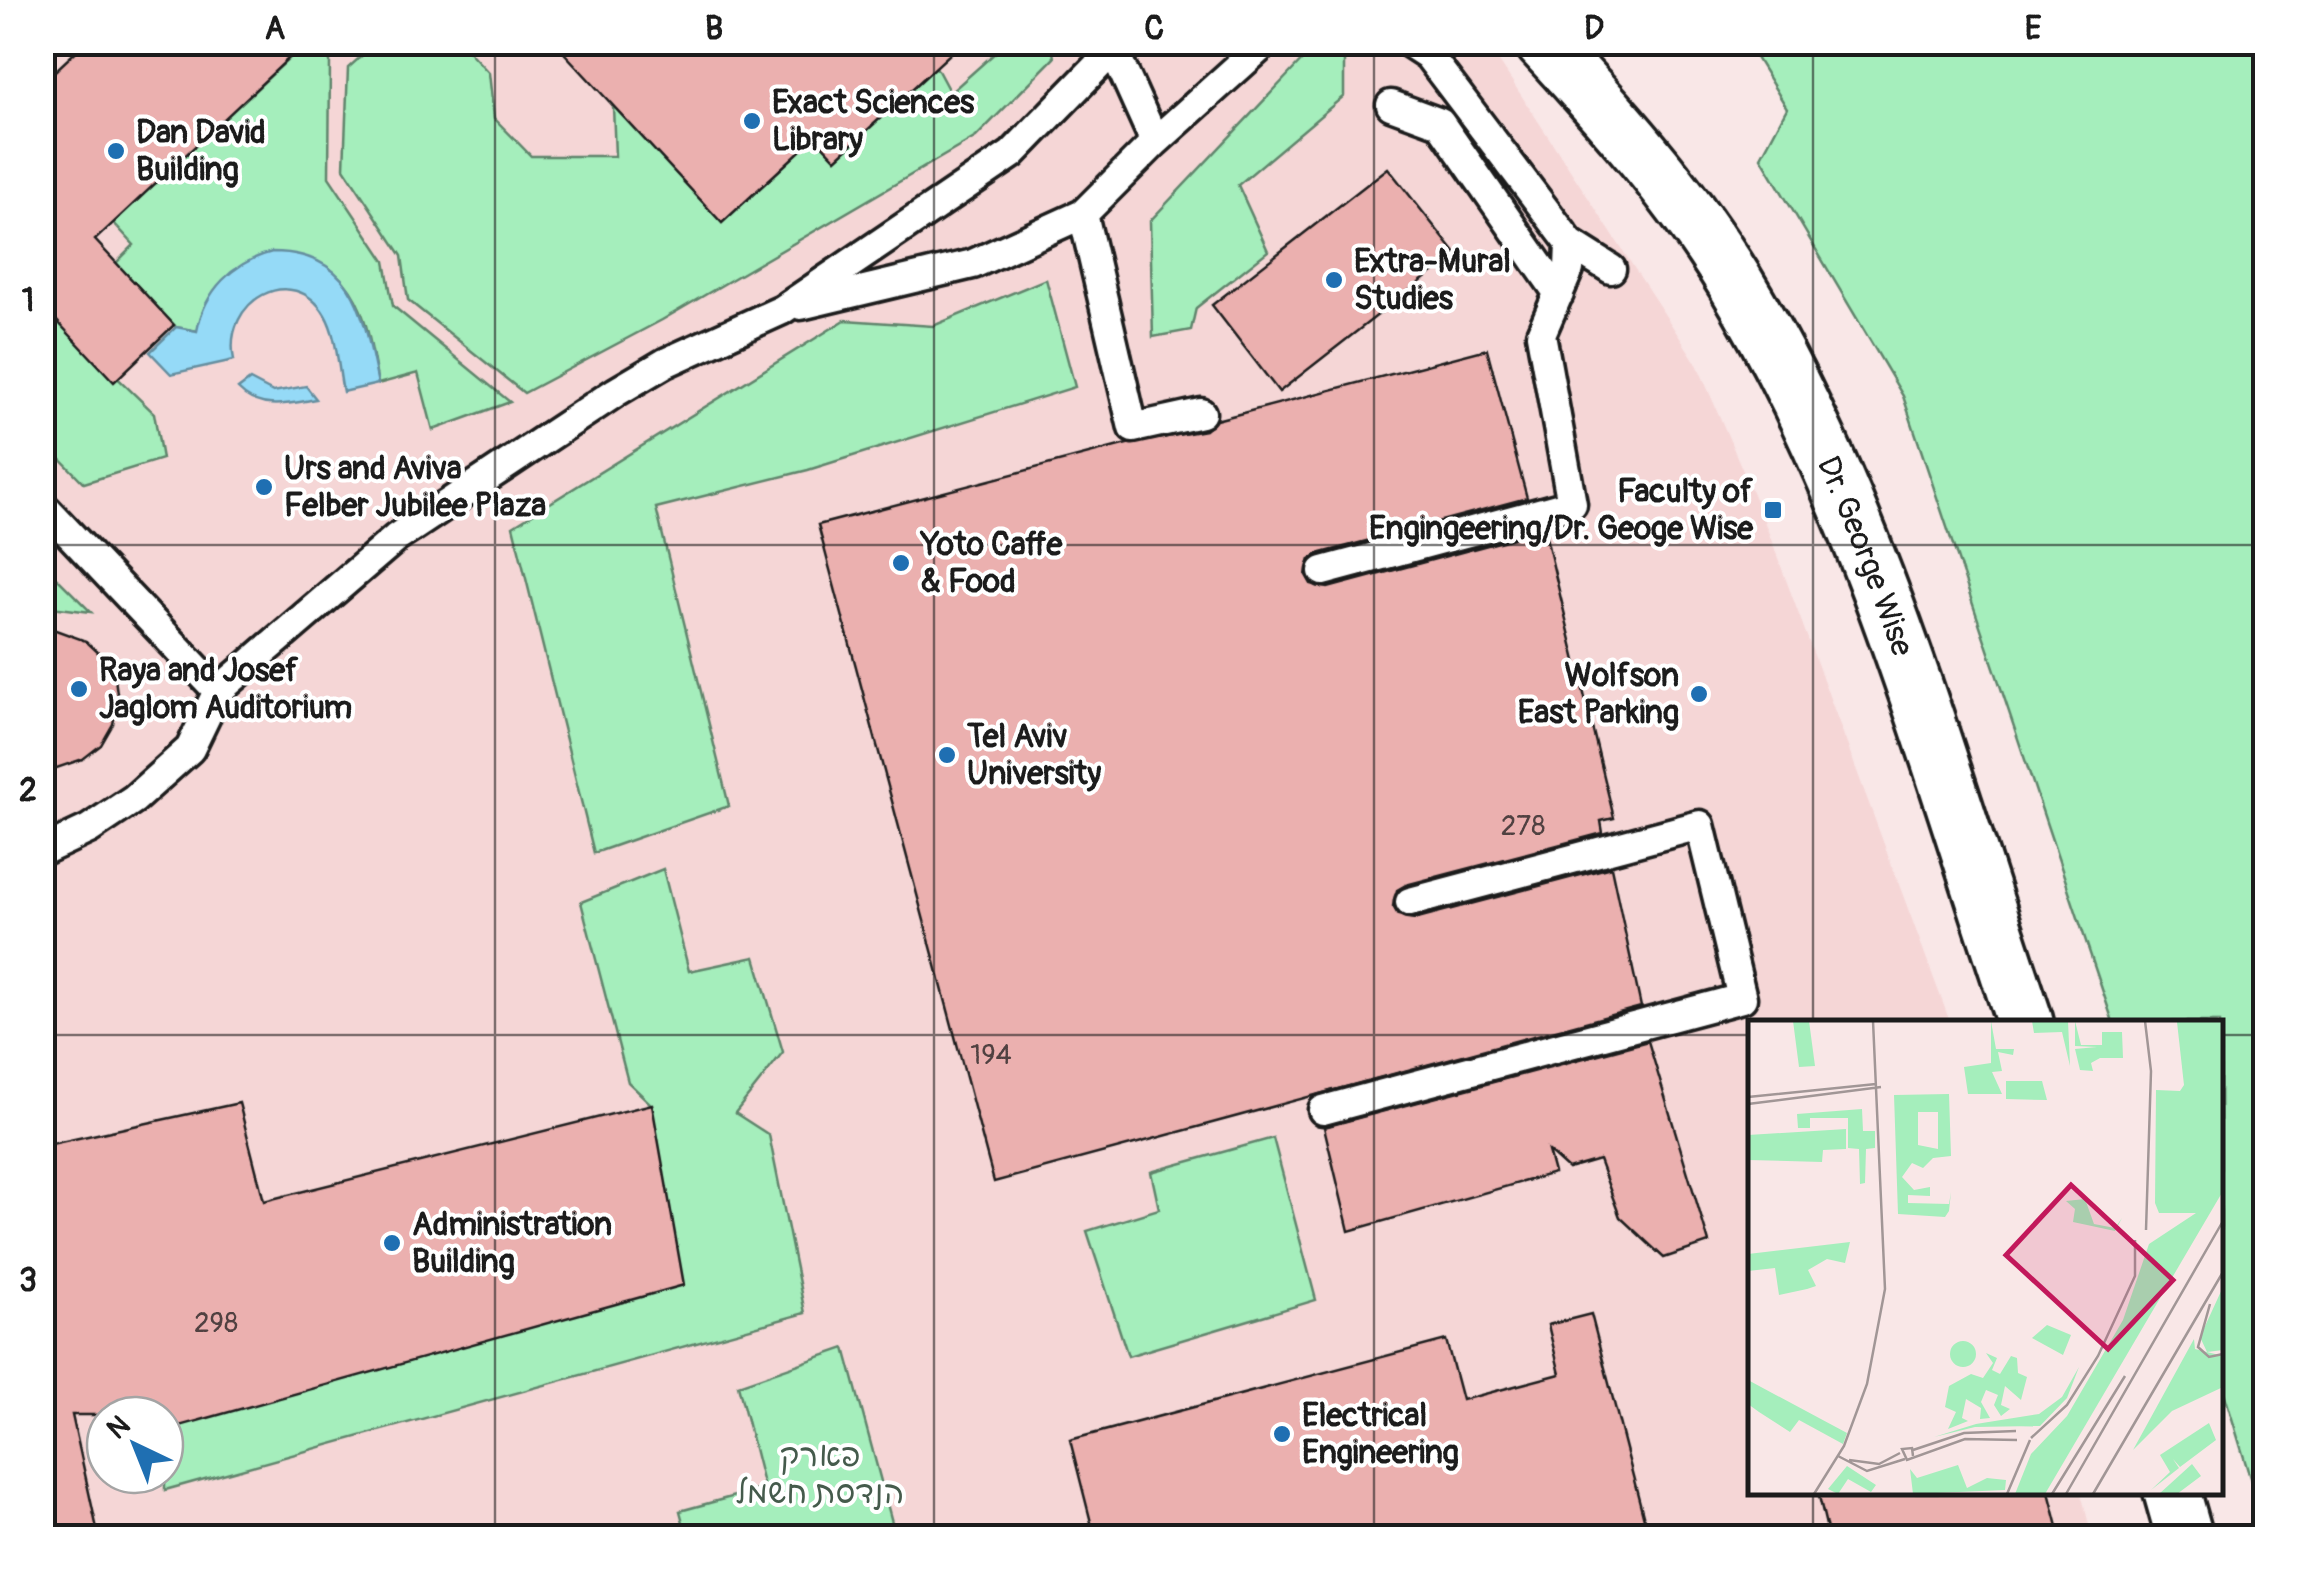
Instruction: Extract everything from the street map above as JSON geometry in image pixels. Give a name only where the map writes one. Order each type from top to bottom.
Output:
[{"type":"street","name":"Dr. George Wise","points":[[1544,42],[1625,131],[1677,196],[1747,301],[1794,387],[1871,568],[2024,1020]]},
{"type":"street","name":"Dr. George Wise","points":[[1585,42],[1625,131]]},
{"type":"street","points":[[2173,1495],[2185,1538]]},
{"type":"lane","points":[[782,310],[973,264],[1082,214],[1266,42]]},
{"type":"lane","points":[[1408,42],[1428,55],[1570,243],[1611,268],[1559,294]]},
{"type":"lane","points":[[42,851],[89,830],[134,799],[190,749],[218,692],[396,538],[664,363],[782,310],[1012,154],[1117,45],[1155,142]]},
{"type":"lane","points":[[1391,105],[1440,123],[1559,294]]},
{"type":"lane","points":[[1082,214],[1133,428],[1201,413]]},
{"type":"lane","points":[[1323,570],[1572,504],[1541,334],[1569,270],[1570,243]]},
{"type":"lane","points":[[42,505],[218,692]]},
{"type":"lane","points":[[1324,1110],[1742,998],[1700,825],[1410,902]]},
{"type":"shaded area","name":"Tel Aviv University","points":[[42,43],[1487,43],[1697,364],[1762,515],[1949,1020],[1748,1020],[1748,1495],[2082,1495],[2092,1537],[43,1537]]},
{"type":"green space","points":[[306,43],[327,43],[329,177],[385,261],[393,306],[510,402],[433,430],[418,373],[378,384],[367,330],[352,293],[325,266],[302,257],[256,261],[235,272],[205,308],[198,331],[176,327],[116,263],[134,245],[113,222]]},
{"type":"green space","points":[[376,43],[461,43],[489,73],[494,118],[531,156],[615,156],[613,106],[722,223],[815,137],[836,159],[936,67],[950,93],[1006,43],[1052,43],[1054,58],[976,137],[662,320],[524,393],[408,300],[402,256],[344,168],[348,68]]},
{"type":"green space","points":[[1747,43],[2265,43],[2265,1527],[2223,1389],[2223,1020],[2112,1020],[1903,396],[1761,157],[1787,108]]},
{"type":"green space","points":[[1344,44],[1344,96],[1238,185],[1268,251],[1196,308],[1191,330],[1153,337],[1150,221],[1307,55]]},
{"type":"green space","points":[[1046,279],[1075,387],[808,470],[656,508],[729,806],[594,853],[513,526],[845,320],[933,326]]},
{"type":"green space","points":[[42,305],[154,413],[162,459],[84,483],[43,441]]},
{"type":"green space","points":[[43,564],[91,612],[43,606]]},
{"type":"green space","points":[[663,869],[689,971],[755,957],[783,1052],[735,1113],[769,1135],[805,1313],[185,1484],[185,1417],[652,1105],[628,1082],[581,902]]},
{"type":"green space","points":[[1273,1138],[1316,1300],[1128,1356],[1087,1231],[1159,1209],[1151,1172]]},
{"type":"green space","name":"פארק הנדסת חשמל","points":[[845,1348],[896,1537],[687,1537],[680,1511],[764,1488],[738,1385]]},
{"type":"water","points":[[272,252],[300,255],[322,263],[339,276],[361,313],[378,384],[343,392],[329,323],[311,299],[296,291],[279,290],[249,305],[233,339],[234,360],[171,374],[150,352],[176,327],[197,331],[206,303],[222,280],[245,263]]},
{"type":"water","points":[[250,380],[273,392],[306,386],[316,399],[265,404],[238,389]]},
{"type":"building","name":"Dan David Building","points":[[86,42],[306,42],[95,240],[174,325],[114,382],[42,305],[42,83]]},
{"type":"building","name":"Exact Sciences Library","points":[[554,42],[963,42],[836,159],[815,137],[722,223]]},
{"type":"building","name":"Extra-Mural Studies","points":[[1388,168],[1456,254],[1279,392],[1212,305]]},
{"type":"building","points":[[1487,349],[1527,498],[1318,554],[1310,559],[1306,575],[1311,584],[1328,588],[1536,532],[1538,539],[1546,537],[1614,818],[1601,821],[1603,833],[1406,885],[1397,890],[1393,906],[1398,915],[1414,919],[1611,867],[1641,1007],[994,1182],[818,525],[1127,444],[1205,430],[1216,420]]},
{"type":"building","name":"Raya and Josef Jaglom Auditorium","points":[[42,625],[86,641],[103,657],[115,678],[118,701],[113,724],[101,745],[83,759],[42,773]]},
{"type":"building","points":[[1648,1041],[1709,1243],[1664,1258],[1620,1217],[1599,1160],[1568,1169],[1548,1151],[1554,1173],[1349,1231],[1324,1127]]},
{"type":"building","name":"Administration Building","points":[[239,1103],[264,1201],[652,1104],[684,1285],[185,1424],[185,1395],[85,1395],[85,1415],[72,1415],[85,1474],[85,1495],[90,1495],[99,1538],[42,1538],[42,1146]]},
{"type":"building","points":[[1591,1314],[1649,1538],[1095,1538],[1070,1440],[1446,1340],[1462,1400],[1560,1374],[1548,1325]]},
{"type":"building","points":[[1819,1495],[2050,1495],[2061,1538],[1829,1538]]},
{"type":"place","name":"Exact Sciences Library","points":[[752,121]]},
{"type":"place","name":"Dan David Building","points":[[116,151]]},
{"type":"place","name":"Extra-Mural Studies","points":[[1334,280]]},
{"type":"place","name":"Urs and Aviva Felber Jubilee Plaza","points":[[264,487]]},
{"type":"place","name":"Faculty of Engingeering/Dr. Geoge Wise","points":[[1773,510]]},
{"type":"place","name":"Yoto Caffe & Food","points":[[901,563]]},
{"type":"place","name":"Raya and Josef Jaglom Auditorium","points":[[79,689]]},
{"type":"place","name":"Wolfson East Parking","points":[[1699,694]]},
{"type":"place","name":"Tel Aviv University","points":[[947,755]]},
{"type":"place","name":"Administration Building","points":[[392,1243]]},
{"type":"place","name":"Electrical Engineering","points":[[1282,1434]]}]
